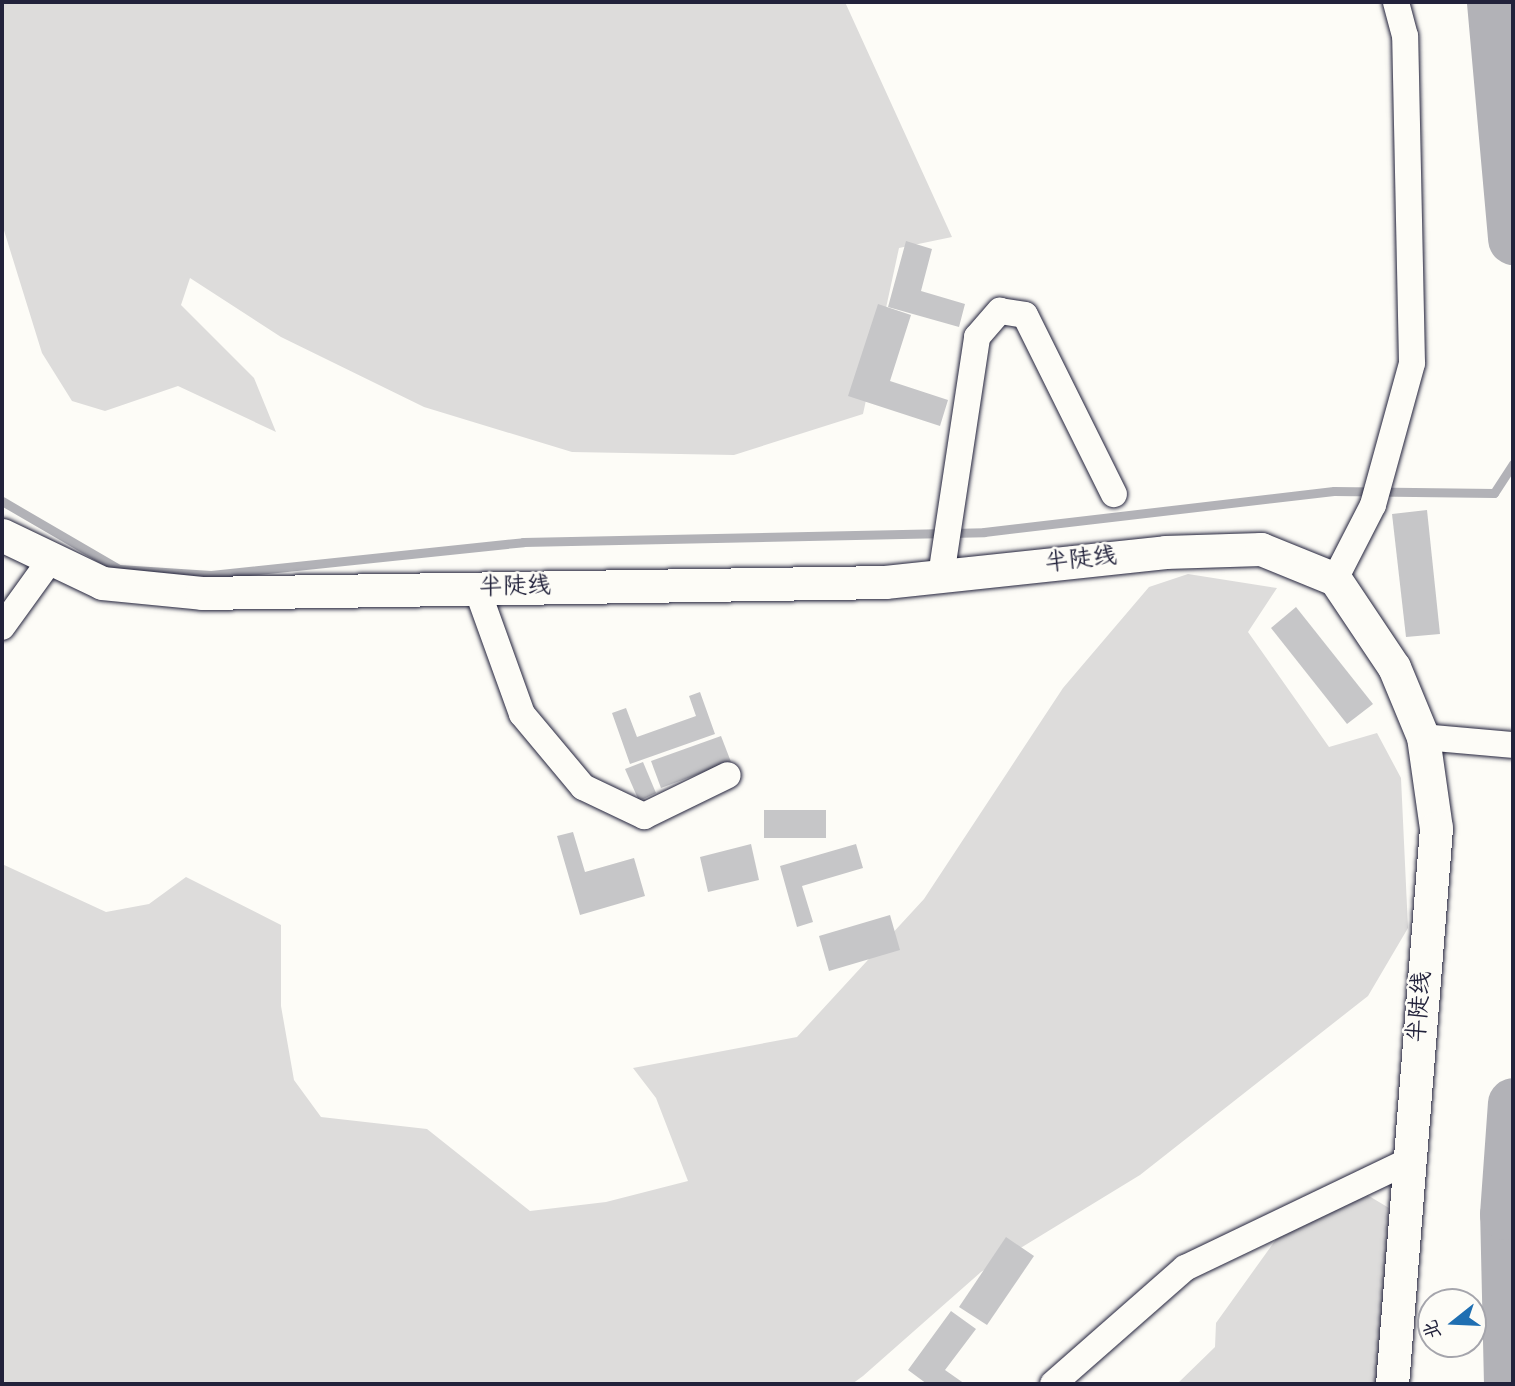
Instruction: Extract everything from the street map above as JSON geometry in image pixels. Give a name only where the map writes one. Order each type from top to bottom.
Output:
[{"type":"street","points":[[1335,579],[1373,505],[1412,363],[1405,36],[1396,2]]},
{"type":"street","points":[[943,564],[977,337],[1000,311],[1025,315],[1114,494]]},
{"type":"street","name":"半陡线","points":[[2,534],[102,583],[202,593],[477,589],[1261,549],[1335,579],[1394,667],[1423,737],[1436,828],[1392,1384]]},
{"type":"street","points":[[2,627],[51,559]]},
{"type":"street","points":[[477,589],[522,713],[583,787],[644,816],[728,775]]},
{"type":"street","points":[[1423,737],[1513,745]]},
{"type":"street","points":[[1053,1384],[1185,1268],[1408,1161]]},
{"type":"shaded area","points":[[2,2],[845,2],[952,237],[899,248],[863,414],[734,455],[572,452],[424,407],[281,337],[190,278],[181,305],[254,378],[276,432],[178,386],[105,411],[72,401],[42,353],[2,224]]},
{"type":"shaded area","points":[[1188,574],[1277,588],[1248,632],[1329,747],[1377,733],[1401,778],[1408,928],[1368,996],[1140,1175],[981,1272],[852,1384],[2,1384],[2,864],[106,912],[149,904],[186,877],[281,925],[281,1006],[294,1080],[321,1117],[427,1129],[530,1211],[606,1202],[688,1181],[656,1098],[633,1068],[797,1037],[924,899],[1063,688],[1149,587]]},
{"type":"shaded area","points":[[1354,1187],[1389,1208],[1380,1384],[1177,1384],[1215,1347],[1216,1323],[1277,1238]]},
{"type":"building","points":[[906,241],[932,249],[921,291],[965,304],[959,327],[888,307]]},
{"type":"building","points":[[878,304],[911,315],[890,381],[948,400],[940,426],[848,396]]},
{"type":"building","points":[[1427,510],[1440,634],[1406,637],[1392,514]]},
{"type":"building","points":[[1296,607],[1373,704],[1347,724],[1271,628]]},
{"type":"building","points":[[700,692],[715,734],[630,764],[612,713],[626,708],[637,737],[696,716],[689,696]]},
{"type":"building","points":[[721,736],[731,762],[661,788],[651,761]]},
{"type":"building","points":[[643,762],[656,793],[639,801],[625,769]]},
{"type":"building","points":[[764,810],[826,810],[826,838],[764,838]]},
{"type":"building","points":[[573,832],[585,872],[634,858],[645,896],[580,915],[557,836]]},
{"type":"building","points":[[751,844],[759,880],[708,892],[700,857]]},
{"type":"building","points":[[856,844],[863,868],[802,886],[813,922],[797,927],[780,866]]},
{"type":"building","points":[[890,915],[900,950],[829,971],[819,936]]},
{"type":"building","points":[[1006,1237],[1034,1256],[987,1325],[959,1307]]},
{"type":"building","points":[[951,1311],[976,1329],[945,1370],[965,1384],[927,1384],[908,1370]]},
{"type":"waterway","points":[[1492,2],[1513,239]]},
{"type":"waterway","points":[[1494,23],[1513,35]]},
{"type":"waterway","points":[[2,501],[119,569],[211,575],[523,542],[984,532],[1334,491],[1494,493],[1513,464]]},
{"type":"waterway","points":[[1509,1384],[1505,1214],[1513,1103]]}]
